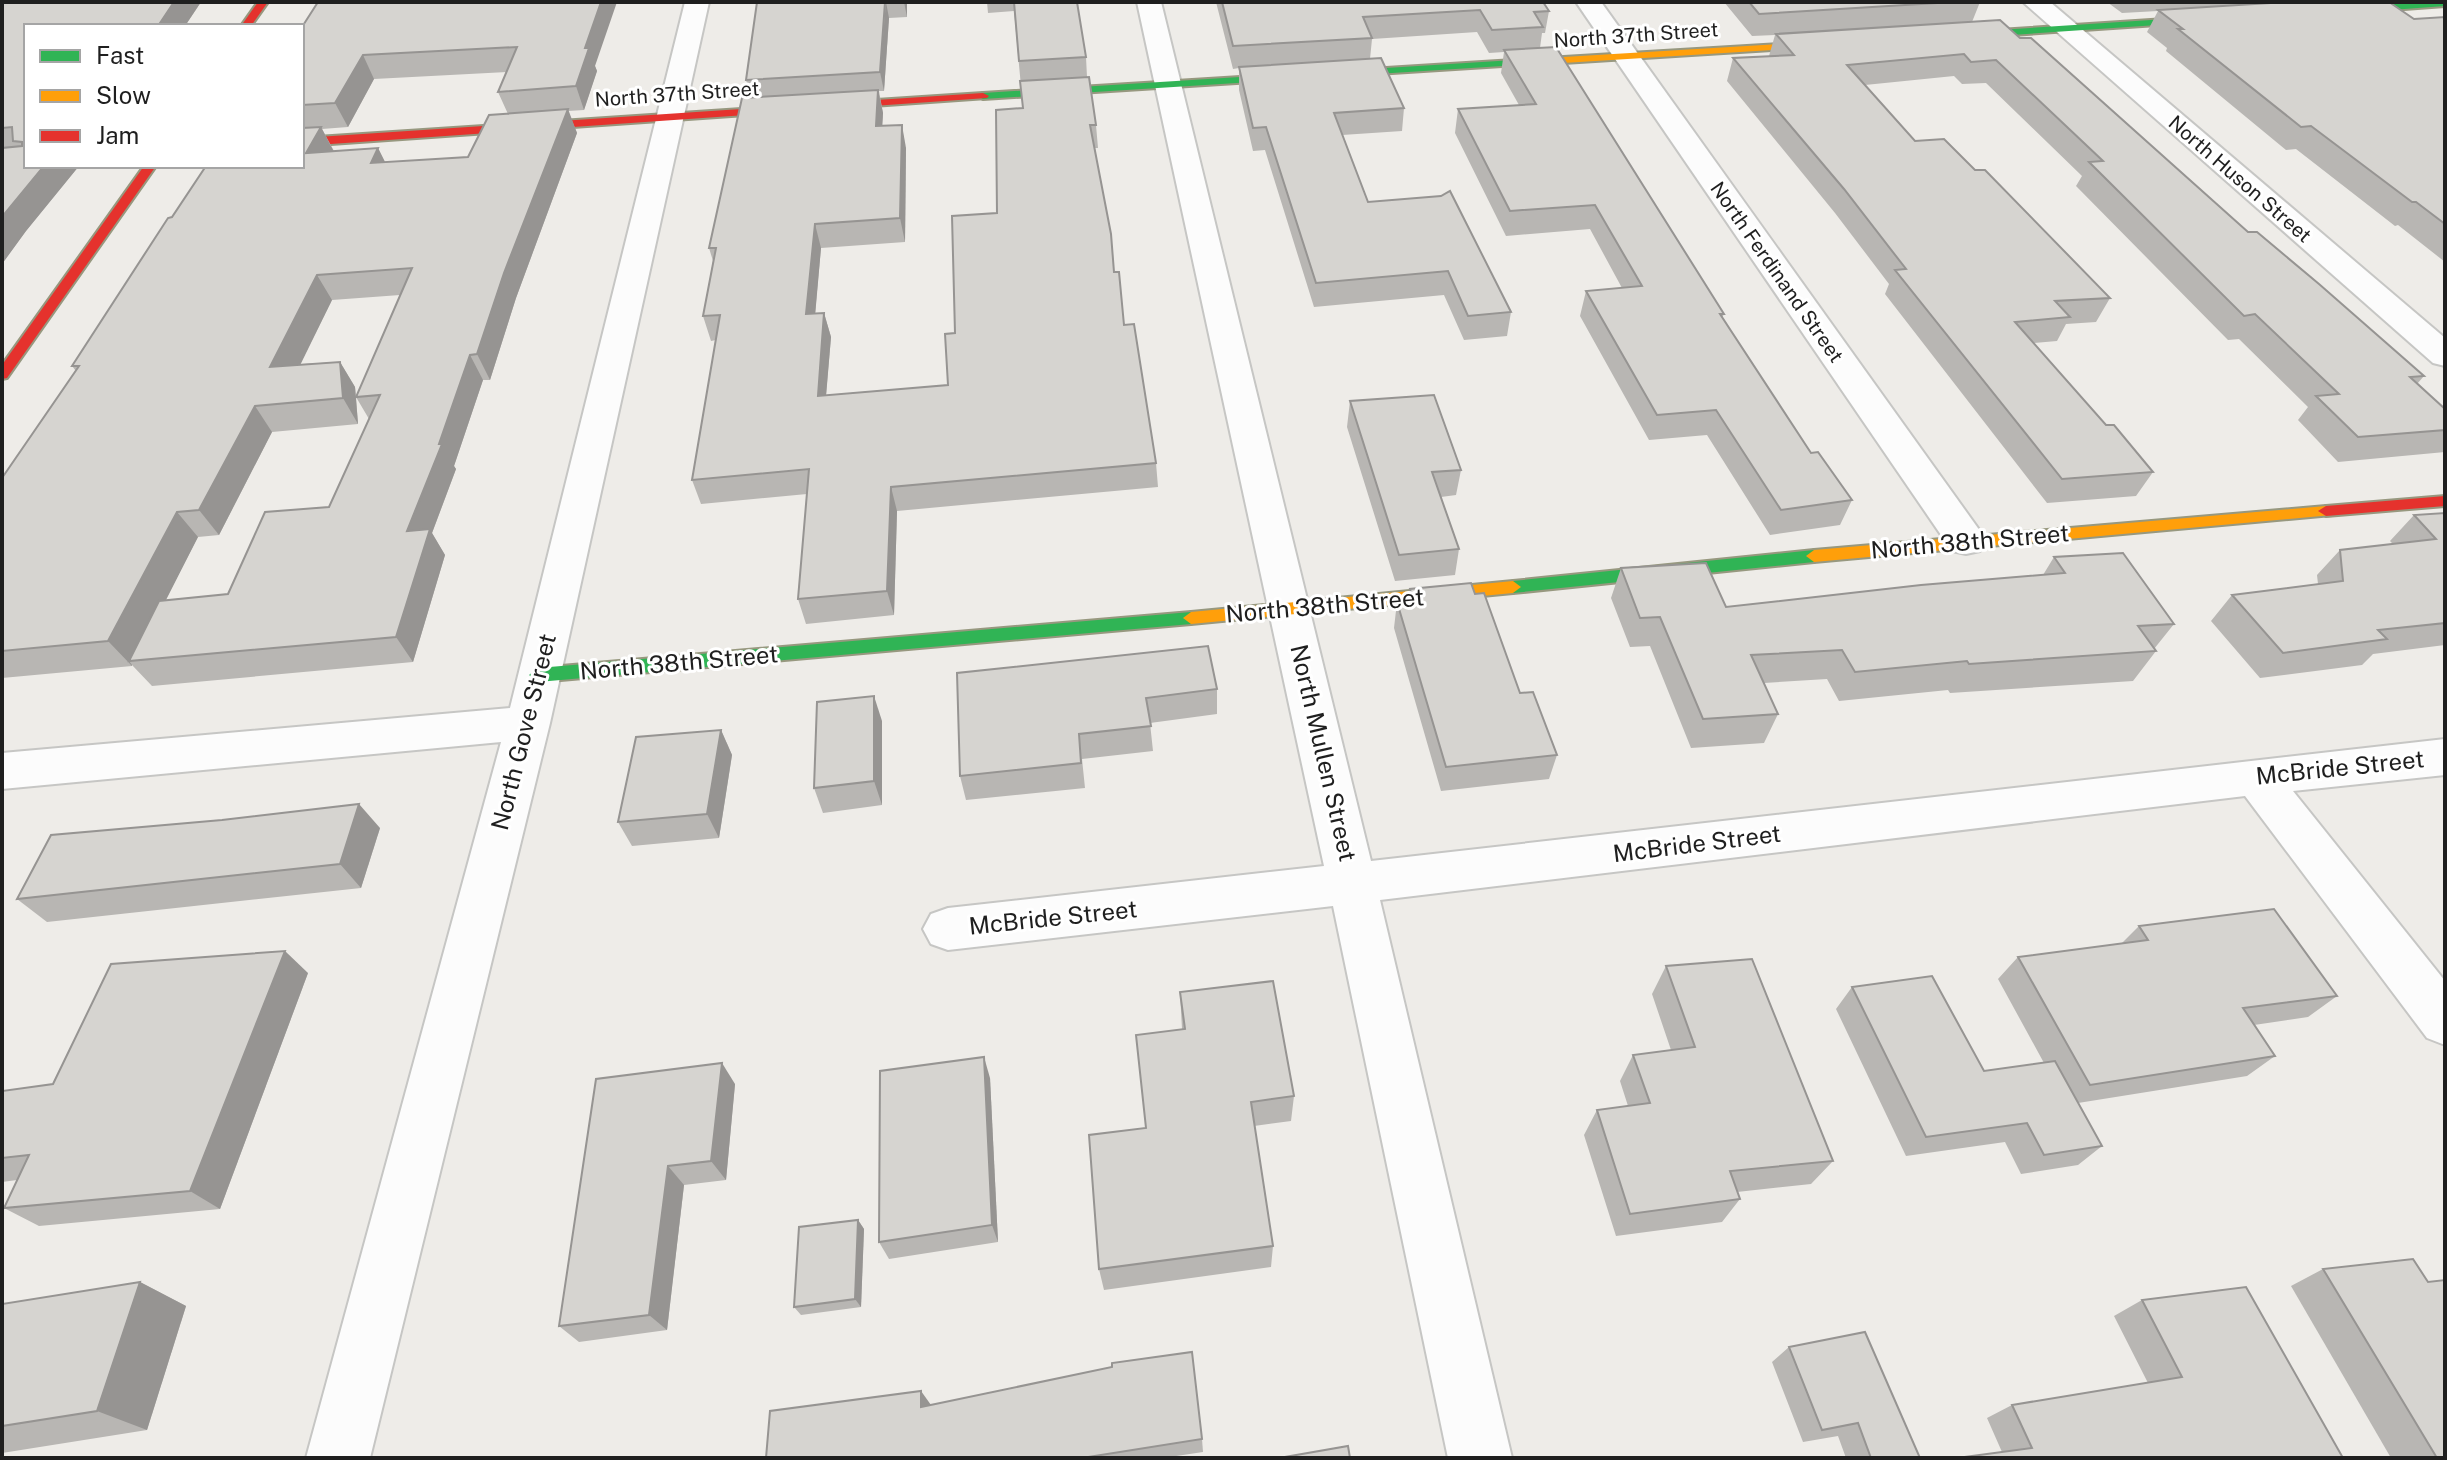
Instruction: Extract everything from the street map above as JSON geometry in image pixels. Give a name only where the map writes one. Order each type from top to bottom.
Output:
[{"type":"street","points":[[247,24],[263,2]]},
{"type":"street","name":"North Gove Street","points":[[338,1458],[528,723],[697,2]]},
{"type":"street","name":"North Mullen Street","points":[[1149,2],[1291,609],[1480,1458]]},
{"type":"street","name":"North Ferdinand Street","points":[[1588,2],[1966,541]]},
{"type":"street","name":"North Huson Street","points":[[2035,2],[2445,356]]},
{"type":"street","points":[[2325,12],[2445,3]]},
{"type":"street","points":[[1942,37],[2234,18]]},
{"type":"street","name":"North 37th Street","points":[[304,142],[672,115],[1849,43]]},
{"type":"street","points":[[2,375],[149,168]]},
{"type":"street","name":"North 38th Street","points":[[538,675],[1291,609],[1966,541],[2445,501]]},
{"type":"street","points":[[2,771],[528,723]]},
{"type":"street","name":"McBride Street","points":[[948,929],[1353,885],[2445,757]]},
{"type":"street","points":[[2256,777],[2445,1021]]},
{"type":"building","points":[[2,2],[174,2],[159,24],[24,24],[24,168],[42,168],[2,217],[2,148],[22,146],[22,142],[13,141],[12,127],[2,128]]},
{"type":"building","points":[[318,2],[601,2],[576,86],[498,92],[517,47],[363,55],[335,103],[304,105],[304,24]]},
{"type":"building","points":[[757,2],[885,2],[880,72],[746,80]]},
{"type":"building","points":[[1014,2],[1077,2],[1086,57],[1019,61]]},
{"type":"building","points":[[1222,2],[1543,2],[1549,11],[1534,12],[1543,27],[1492,30],[1480,10],[1363,17],[1372,38],[1233,46]]},
{"type":"building","points":[[1749,2],[1954,2],[1759,14]]},
{"type":"building","points":[[2287,2],[2389,2],[2414,19],[2445,17],[2445,224],[2311,126],[2301,127],[2158,10]]},
{"type":"building","points":[[2000,20],[2020,38],[2031,38],[2248,232],[2257,232],[2424,376],[2410,377],[2445,409],[2445,430],[2358,437],[2316,396],[2339,394],[2255,314],[2244,316],[2089,162],[2103,161],[1996,60],[1971,62],[1964,54],[1847,65],[1915,141],[1944,139],[1975,170],[1985,170],[2110,298],[2055,301],[2070,317],[2015,322],[2106,425],[2114,425],[2153,472],[2062,479],[1895,270],[1906,269],[1844,189],[1733,58],[1794,55],[1776,34]]},
{"type":"building","points":[[1556,47],[1724,314],[1720,314],[1811,453],[1818,452],[1852,500],[1781,510],[1716,410],[1657,415],[1586,291],[1642,286],[1595,205],[1510,211],[1458,109],[1536,104],[1504,50]]},
{"type":"building","points":[[1381,58],[1404,108],[1334,113],[1368,202],[1441,196],[1450,191],[1511,312],[1468,316],[1448,271],[1316,283],[1266,127],[1253,128],[1239,67]]},
{"type":"building","points":[[1089,77],[1096,125],[1090,125],[1111,234],[1114,272],[1119,272],[1124,325],[1134,324],[1156,463],[891,487],[887,591],[798,599],[809,469],[692,480],[720,315],[703,316],[716,248],[709,248],[742,98],[878,90],[876,126],[902,125],[900,218],[815,224],[806,314],[824,313],[818,396],[948,385],[945,334],[955,333],[952,216],[997,213],[996,110],[1023,108],[1020,81]]},
{"type":"building","points":[[568,109],[504,273],[477,354],[470,355],[439,444],[442,444],[407,531],[430,529],[396,637],[129,661],[159,601],[228,594],[265,512],[329,507],[380,395],[356,397],[412,268],[317,275],[270,367],[340,362],[343,398],[255,406],[199,510],[177,512],[108,641],[2,651],[2,478],[79,366],[72,366],[168,218],[172,217],[205,168],[304,168],[304,128],[321,127],[306,153],[378,148],[371,163],[468,157],[489,115]]},
{"type":"building","points":[[1434,395],[1461,470],[1432,472],[1459,549],[1399,555],[1350,401]]},
{"type":"building","points":[[2445,513],[2445,623],[2378,630],[2387,639],[2283,653],[2232,595],[2343,581],[2340,550],[2436,539],[2414,515]]},
{"type":"building","points":[[2123,553],[2174,624],[2138,626],[2156,651],[1969,664],[1967,661],[1855,672],[1842,650],[1751,655],[1778,714],[1703,719],[1660,617],[1640,618],[1621,568],[1706,563],[1726,607],[1921,585],[2065,573],[2054,557]]},
{"type":"building","points":[[1471,583],[1475,594],[1484,593],[1520,693],[1533,692],[1557,755],[1446,767],[1397,602],[1413,601],[1410,589]]},
{"type":"building","points":[[1208,646],[1217,689],[1146,698],[1151,726],[1079,734],[1081,763],[960,776],[957,673]]},
{"type":"building","points":[[874,696],[874,781],[814,788],[817,702]]},
{"type":"building","points":[[721,730],[707,814],[618,822],[636,737]]},
{"type":"building","points":[[359,804],[340,864],[17,899],[51,835]]},
{"type":"building","points":[[2274,909],[2337,996],[2243,1008],[2275,1056],[2090,1085],[2018,957],[2148,940],[2139,926]]},
{"type":"building","points":[[285,951],[190,1191],[4,1208],[29,1155],[2,1158],[2,1091],[53,1084],[111,964]]},
{"type":"building","points":[[1752,959],[1833,1161],[1730,1171],[1740,1199],[1630,1214],[1597,1110],[1650,1103],[1633,1055],[1695,1047],[1666,966]]},
{"type":"building","points":[[1932,976],[1984,1071],[2055,1061],[2102,1146],[2044,1155],[2027,1123],[1926,1137],[1852,987]]},
{"type":"building","points":[[1273,981],[1294,1096],[1251,1102],[1273,1246],[1099,1269],[1089,1135],[1146,1128],[1136,1035],[1185,1029],[1180,992]]},
{"type":"building","points":[[984,1057],[992,1225],[879,1242],[880,1071]]},
{"type":"building","points":[[722,1063],[711,1161],[668,1166],[649,1315],[559,1326],[596,1079]]},
{"type":"building","points":[[858,1220],[855,1299],[794,1307],[799,1227]]},
{"type":"building","points":[[2413,1259],[2428,1282],[2445,1280],[2445,1458],[2437,1458],[2323,1269]]},
{"type":"building","points":[[140,1282],[97,1411],[2,1426],[2,1304]]},
{"type":"building","points":[[2246,1287],[2343,1458],[1957,1458],[2032,1448],[2012,1405],[2182,1377],[2142,1300]]},
{"type":"building","points":[[1865,1332],[1920,1458],[1871,1458],[1858,1423],[1822,1430],[1789,1347]]},
{"type":"building","points":[[1192,1352],[1202,1439],[1082,1458],[766,1458],[770,1411],[921,1391],[921,1407],[1112,1367],[1112,1363]]},
{"type":"building","points":[[1348,1446],[1350,1458],[1279,1458]]},
{"type":"traffic: fast","points":[[2336,11],[2445,3]]},
{"type":"traffic: fast","points":[[1953,36],[2212,19]]},
{"type":"traffic: fast","points":[[983,96],[1547,61]]},
{"type":"traffic: fast","points":[[1513,587],[1814,556]]},
{"type":"traffic: fast","points":[[538,675],[1191,618]]},
{"type":"traffic: slow","points":[[1547,61],[1832,44]]},
{"type":"traffic: slow","points":[[1814,556],[2326,511]]},
{"type":"traffic: slow","points":[[1191,618],[1513,587]]},
{"type":"traffic: jam","points":[[247,24],[263,2]]},
{"type":"traffic: jam","points":[[304,142],[983,96]]},
{"type":"traffic: jam","points":[[2,375],[149,168]]},
{"type":"traffic: jam","points":[[2326,511],[2445,501]]}]
